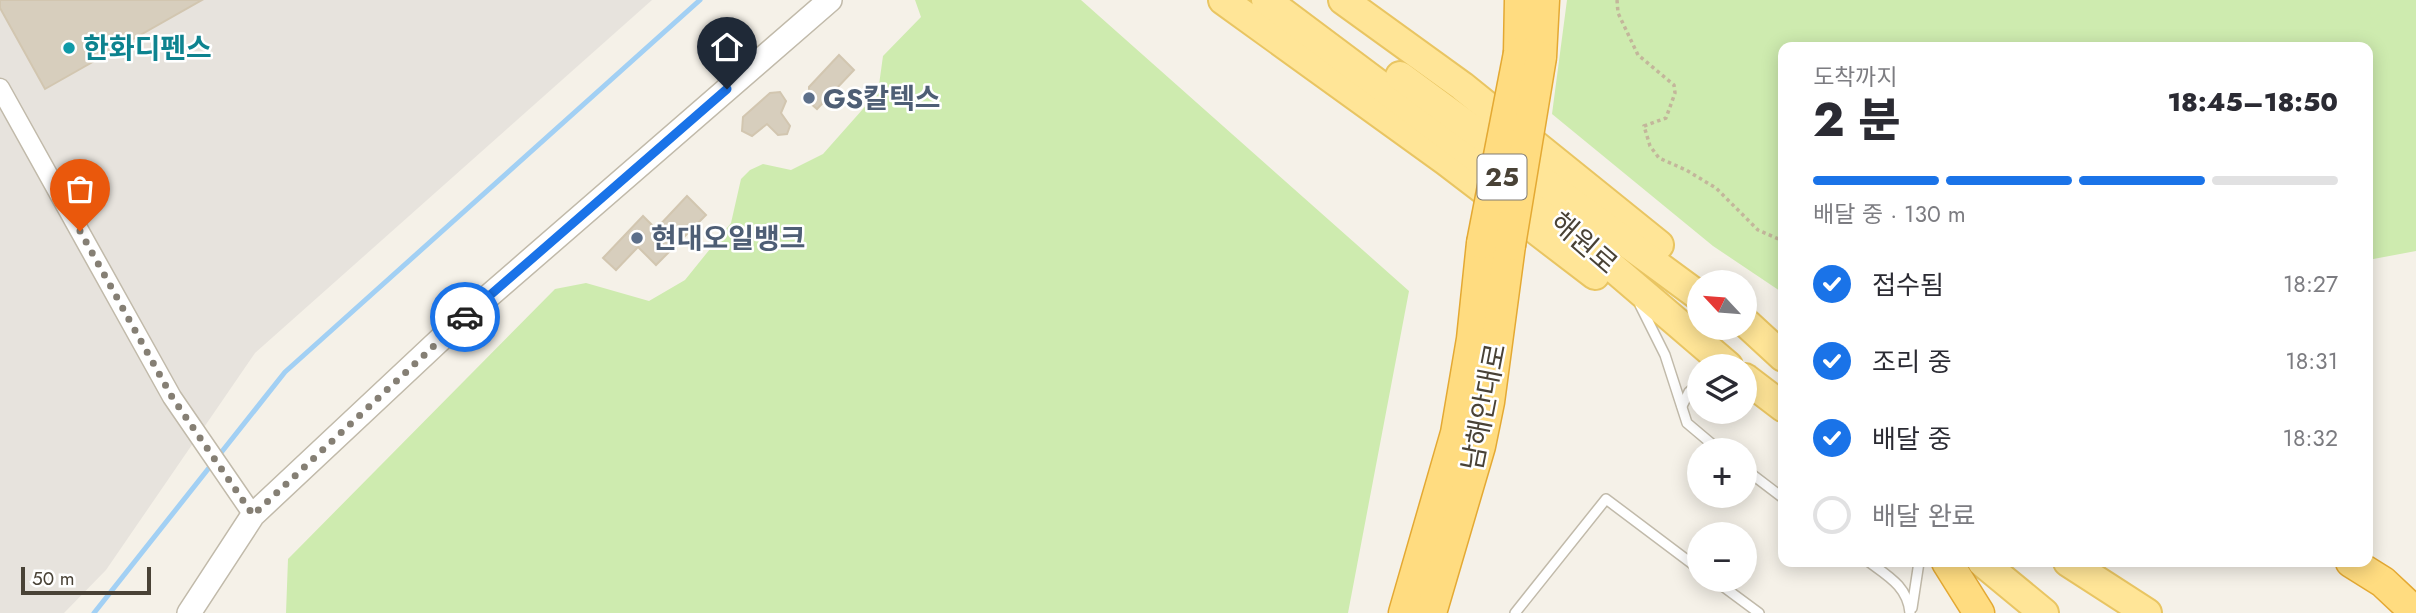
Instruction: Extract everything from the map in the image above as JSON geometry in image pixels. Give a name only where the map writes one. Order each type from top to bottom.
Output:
[{"type":"highway","points":[[1520,0],[1530,55]]},
{"type":"highway","points":[[1530,55],[1544,0]]},
{"type":"highway","name":"남해안대로","points":[[1434,564],[1489,402],[1496,244],[1530,55]]},
{"type":"highway","points":[[1404,613],[1434,564]]},
{"type":"highway","points":[[1431,613],[1434,564]]},
{"type":"highway","points":[[1950,567],[1979,613]]},
{"type":"highway","points":[[2359,567],[2384,582],[2416,613]]},
{"type":"main road","points":[[1223,0],[1640,305],[1698,343]]},
{"type":"main road","name":"해원로","points":[[1266,0],[1541,206],[1712,354]]},
{"type":"main road","name":"해원로","points":[[1299,0],[1687,287]]},
{"type":"main road","points":[[1343,0],[1462,86],[1545,151],[1687,271]]},
{"type":"main road","points":[[1757,333],[1778,352]]},
{"type":"main road","points":[[1757,338],[1778,353]]},
{"type":"main road","points":[[1757,388],[1778,403]]},
{"type":"main road","points":[[1988,567],[2044,613]]},
{"type":"main road","points":[[2076,567],[2147,613]]},
{"type":"street","points":[[189,613],[253,515],[460,321],[830,0]]},
{"type":"street","points":[[0,88],[172,397],[253,515]]},
{"type":"lane","points":[[1640,305],[1665,355],[1687,423],[1704,438]]},
{"type":"lane","points":[[1682,408],[1687,396]]},
{"type":"lane","points":[[1757,478],[1778,494]]},
{"type":"lane","points":[[1515,613],[1606,499],[1687,560]]},
{"type":"lane","points":[[1876,567],[1899,584],[1910,613]]},
{"type":"lane","points":[[1910,613],[1920,567]]},
{"type":"lane","points":[[1731,592],[1759,613]]},
{"type":"path","points":[[1617,0],[1618,13],[1638,55],[1674,85],[1675,93],[1666,118],[1644,126],[1650,146],[1659,158],[1716,188],[1758,230],[1778,239]]},
{"type":"shaded area","points":[[0,0],[652,0],[255,353],[106,570],[64,613],[0,613]]},
{"type":"green space","points":[[915,0],[1081,0],[1409,291],[1348,613],[286,613],[288,559],[555,289],[586,283],[649,301],[685,280],[731,223],[741,179],[750,170],[763,164],[791,170],[823,154],[878,92],[883,56],[921,17]]},
{"type":"green space","points":[[1567,0],[2416,0],[2416,251],[2373,259],[2373,42],[1778,42],[1778,290],[1757,276],[1757,270],[1749,270],[1713,246],[1552,114]]},
{"type":"building","name":"한화디펜스","points":[[0,0],[202,0],[45,89],[0,8]]},
{"type":"building","points":[[839,55],[854,70],[817,109],[809,102],[809,87]]},
{"type":"building","points":[[780,92],[786,101],[781,113],[790,126],[787,134],[778,135],[767,124],[752,136],[742,131],[743,117],[770,93]]},
{"type":"building","points":[[687,196],[706,215],[656,265],[638,247],[616,270],[603,258],[643,216],[656,229]]},
{"type":"waterway","points":[[94,613],[285,372],[700,0]]},
{"type":"way so far","points":[[80,231],[172,397],[253,515],[465,317]]},
{"type":"place","name":"한화디펜스","points":[[69,48]]},
{"type":"place","name":"GS칼텍스","points":[[809,98]]},
{"type":"place","name":"현대오일뱅크","points":[[637,238]]},
{"type":"route","points":[[465,317],[727,89]]}]
